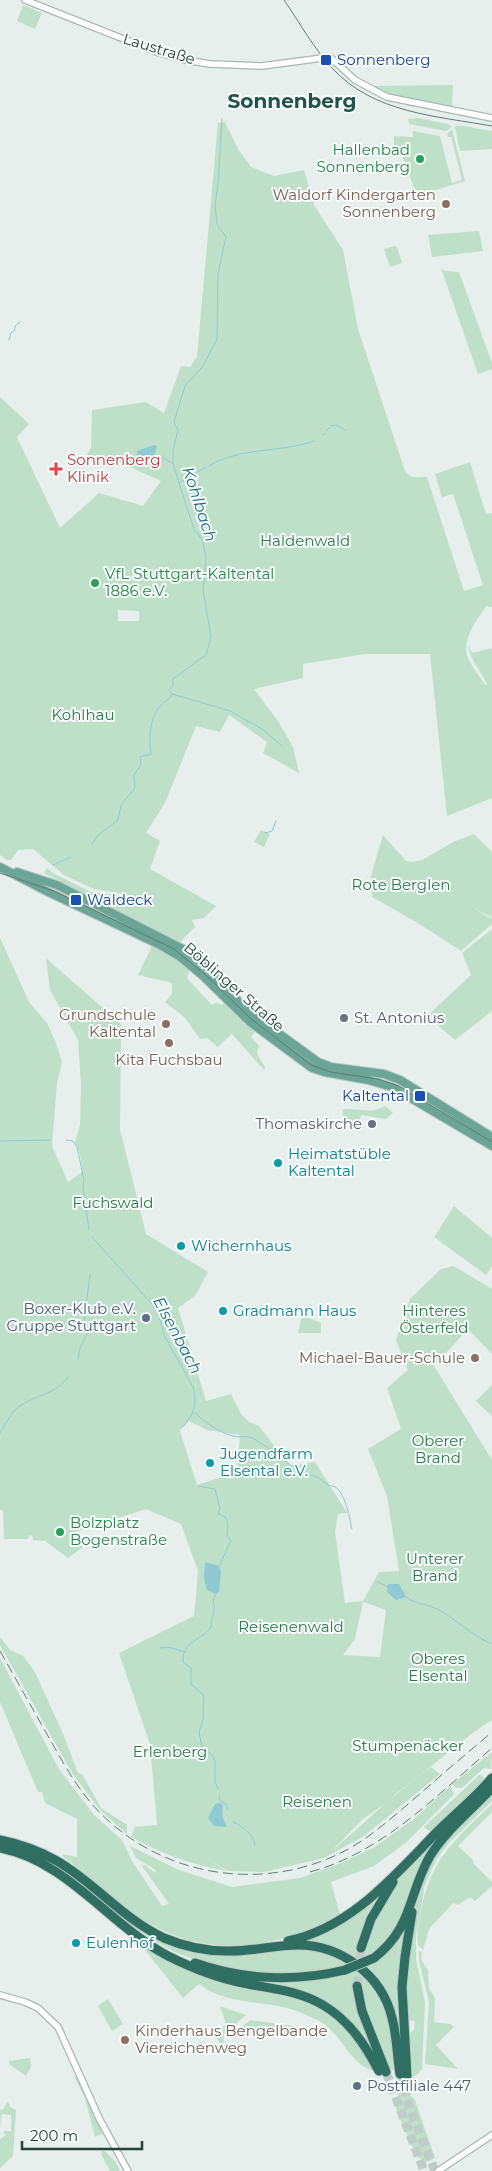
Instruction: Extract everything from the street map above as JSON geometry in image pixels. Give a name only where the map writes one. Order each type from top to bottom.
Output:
[{"type":"highway","points":[[267,1948],[273,1944],[317,1932],[345,1918],[402,1869],[492,1778]]},
{"type":"highway","points":[[0,1847],[21,1850],[57,1869],[141,1935],[186,1959],[220,1970],[266,1977],[313,1976],[345,1970],[374,1958],[386,1948],[399,1932],[409,1912],[425,1866],[435,1848],[492,1788]]},
{"type":"highway","points":[[0,1834],[42,1848],[132,1919],[166,1939],[208,1950],[235,1951],[296,1945],[324,1949],[351,1961],[367,1974],[384,1997],[392,2017],[403,2075],[402,1980],[416,1889]]},
{"type":"highway","points":[[0,1840],[25,1846],[56,1860]]},
{"type":"highway","points":[[0,1847],[41,1862],[62,1875],[130,1932],[180,1962],[228,1980],[296,1993],[323,2004],[352,2029],[383,2071],[362,2011],[357,1986]]},
{"type":"highway","points":[[0,1854],[21,1859],[72,1884]]},
{"type":"highway","points":[[361,1948],[378,1906],[402,1869]]},
{"type":"main road","name":"Böblinger Straße","points":[[0,867],[57,885],[182,948],[207,968],[238,1002],[318,1062],[331,1067],[384,1074],[400,1080],[492,1138]]},
{"type":"main road","name":"Böblinger Straße","points":[[10,870],[48,892],[160,944],[179,956],[203,976],[250,1022],[312,1068],[392,1087],[492,1146]]},
{"type":"street","name":"Laustraße","points":[[25,0],[159,53],[185,60],[214,64],[262,66],[330,56],[355,80],[387,97],[492,118]]},
{"type":"street","points":[[480,1802],[492,1794]]},
{"type":"street","points":[[0,1995],[38,2008],[48,2015],[58,2027],[100,2120],[128,2171]]},
{"type":"street","points":[[438,2171],[492,2135]]},
{"type":"green space","points":[[23,5],[42,13],[35,29],[17,21]]},
{"type":"green space","points":[[453,85],[452,106],[389,95],[376,90],[374,86]]},
{"type":"green space","points":[[417,118],[448,124],[452,127],[446,131],[409,124],[408,119]]},
{"type":"green space","points":[[225,122],[238,149],[251,167],[274,176],[304,170],[314,205],[343,250],[358,329],[405,471],[412,476],[427,477],[464,591],[483,585],[453,494],[442,497],[435,474],[470,462],[486,514],[492,513],[492,607],[487,605],[476,622],[469,635],[466,648],[470,663],[485,685],[487,684],[473,660],[468,644],[472,653],[492,648],[492,798],[447,816],[430,654],[365,654],[303,664],[303,678],[254,689],[278,721],[293,747],[299,773],[263,753],[267,742],[229,715],[220,732],[196,726],[165,803],[146,833],[160,841],[150,869],[216,906],[204,918],[192,920],[195,927],[180,942],[44,873],[47,868],[53,873],[91,892],[146,898],[94,889],[64,875],[33,849],[18,850],[11,860],[7,860],[0,855],[0,397],[29,424],[17,437],[60,528],[99,493],[143,506],[161,481],[123,464],[84,459],[91,448],[92,410],[146,402],[164,413],[181,366],[190,367],[197,357],[218,123]],"holes":[[[118,610],[139,611],[139,621],[118,621]]]},
{"type":"green space","points":[[457,125],[492,131],[492,149],[460,151],[455,127]]},
{"type":"green space","points":[[452,129],[465,181],[417,196],[399,147],[394,147],[394,136],[413,137],[413,131],[440,136],[452,183],[462,180],[451,137],[448,137],[447,134]]},
{"type":"green space","points":[[479,231],[483,251],[432,257],[428,235]]},
{"type":"green space","points":[[397,247],[402,263],[390,267],[384,249]]},
{"type":"green space","points":[[441,268],[445,271],[459,272],[492,363],[492,369],[478,374]]},
{"type":"green space","points":[[261,830],[270,834],[264,847],[254,842]]},
{"type":"green space","name":"Rote Berglen","points":[[474,834],[492,852],[492,917],[473,908],[492,919],[492,924],[461,951],[418,923],[372,897],[371,876],[383,835],[406,861],[413,862],[422,860],[453,842]]},
{"type":"green space","points":[[492,929],[492,1011],[455,1040],[427,1016],[471,975],[462,953]]},
{"type":"green space","points":[[0,938],[29,1002],[47,1023],[62,1062],[57,1082],[52,1146],[68,1182],[82,1172],[80,1154],[75,1142],[80,1125],[81,1085],[78,1040],[50,990],[46,958],[121,1024],[120,1130],[146,1234],[208,1272],[195,1296],[178,1308],[206,1401],[231,1394],[241,1414],[249,1422],[259,1426],[290,1466],[315,1462],[347,1513],[338,1514],[335,1532],[345,1603],[363,1601],[379,1572],[399,1571],[387,1496],[368,1449],[401,1429],[387,1388],[408,1370],[396,1340],[410,1299],[441,1269],[454,1266],[492,1289],[492,1354],[468,1329],[434,1366],[492,1460],[492,1720],[471,1734],[416,1778],[431,1767],[440,1774],[364,1836],[324,1858],[264,1872],[229,1871],[208,1860],[227,1871],[202,1866],[154,1849],[131,1837],[135,1827],[157,1825],[150,1744],[119,1653],[194,1616],[198,1571],[181,1524],[146,1509],[75,1532],[83,1547],[68,1558],[45,1541],[33,1540],[32,1536],[29,1535],[28,1539],[4,1539],[3,1511],[0,1509]],"holes":[[[189,1421],[207,1430],[240,1435],[237,1472],[197,1485],[179,1428],[184,1427]],[[363,1602],[386,1610],[380,1657],[343,1655],[355,1639]],[[388,1801],[330,1853],[363,1819]]]},
{"type":"green space","points":[[152,946],[177,959],[190,969],[187,978],[212,1005],[217,1002],[221,1005],[224,1003],[255,1032],[251,1037],[259,1046],[257,1054],[265,1067],[264,1070],[232,1034],[218,1047],[207,1038],[200,1039],[185,1018],[165,1002],[172,994],[172,983],[138,975]]},
{"type":"green space","points":[[385,1106],[393,1113],[386,1119],[361,1115],[359,1123],[342,1119],[343,1110],[340,1110],[352,1109],[368,1111]]},
{"type":"green space","points":[[454,1206],[492,1238],[492,1266],[486,1275],[434,1237]]},
{"type":"green space","points":[[302,1315],[321,1323],[321,1333],[298,1333]]},
{"type":"green space","points":[[492,1385],[492,1416],[476,1401]]},
{"type":"green space","points":[[0,1637],[10,1650],[23,1656],[35,1672],[64,1736],[78,1773],[82,1774],[101,1808],[127,1825],[127,1834],[100,1810],[72,1773],[0,1645]]},
{"type":"green space","points":[[0,1658],[59,1769],[95,1816],[122,1840],[132,1861],[162,1906],[169,1904],[142,1866],[145,1865],[155,1873],[156,1870],[136,1858],[130,1846],[179,1870],[232,1887],[300,1878],[341,1863],[373,1848],[414,1819],[450,1786],[454,1794],[407,1842],[374,1866],[331,1882],[341,1918],[311,1930],[256,1944],[229,1946],[203,1943],[177,1936],[151,1924],[123,1906],[62,1856],[63,1854],[77,1857],[77,1819],[45,1803],[42,1792],[38,1792],[0,1702]]},
{"type":"green space","points":[[492,1752],[491,1769],[484,1768],[462,1788],[456,1788],[452,1784]]},
{"type":"green space","points":[[479,1775],[486,1781],[432,1833],[424,1827]]},
{"type":"green space","points":[[487,1787],[442,1834],[404,1918],[379,1952],[357,1962],[296,1942],[306,1938],[390,1882],[384,1898],[407,1867]]},
{"type":"green space","points":[[492,1796],[492,1801],[448,1844],[436,1860],[425,1885],[416,1935],[416,1959],[425,2003],[422,2069],[413,2077],[408,2034],[414,2030],[415,2021],[409,2020],[404,2005],[412,1921],[417,1897],[428,1864],[449,1837]]},
{"type":"green space","points":[[492,1804],[492,1812],[458,1846],[492,1882],[492,1886],[475,1901],[470,1897],[458,1905],[453,1903],[429,1929],[423,1950],[418,1945],[417,1936],[421,1910],[432,1876],[456,1839]]},
{"type":"green space","points":[[115,1913],[156,1938],[200,1953],[237,1956],[299,1948],[325,1954],[350,1964],[320,1973],[248,1974],[203,1963],[175,1952],[149,1938]]},
{"type":"green space","points":[[409,1913],[404,1952],[403,2057],[396,2013],[365,1967],[376,1963],[375,1960]]},
{"type":"green space","points":[[141,1945],[170,1961],[217,1982],[219,1980],[290,1995],[322,2009],[337,2019],[350,2032],[376,2071],[360,2064],[327,2026],[294,2010],[220,1996],[199,1984],[183,1998]]},
{"type":"green space","points":[[419,1950],[422,1953],[421,1959],[428,1970],[429,1988],[435,1998],[434,2022],[450,2024],[454,2027],[436,2045],[458,2069],[425,2064],[429,2002],[419,1961]]},
{"type":"green space","points":[[358,1970],[378,1992],[388,2012],[397,2070],[388,2069],[379,2060],[364,2037],[339,2012],[229,1974],[341,1974]]},
{"type":"green space","points":[[108,1999],[123,2024],[112,2031],[98,2006]]},
{"type":"green space","points":[[220,2006],[246,2015],[224,2034],[223,2047],[215,2036],[226,2024]]},
{"type":"green space","points":[[251,2020],[301,2027],[301,2035],[238,2029]]},
{"type":"green space","points":[[30,2058],[31,2067],[26,2076],[9,2064],[9,2061]]},
{"type":"green space","points":[[74,2076],[79,2080],[103,2130],[102,2134],[95,2137],[85,2098]]},
{"type":"green space","points":[[400,2085],[411,2087],[411,2096],[415,2100],[435,2158],[427,2162],[417,2157],[396,2109]]},
{"type":"green space","points":[[8,2101],[10,2107],[16,2110],[13,2156],[0,2168],[0,2139],[6,2135],[3,2131],[11,2131],[11,2115],[2,2114],[1,2129],[0,2110],[3,2109]]},
{"type":"green space","points":[[102,2151],[105,2151],[115,2161],[120,2171],[110,2171],[101,2154]]},
{"type":"water","points":[[154,445],[157,446],[153,463],[137,456],[137,451]]},
{"type":"water","points":[[205,1562],[219,1566],[221,1571],[219,1591],[216,1594],[207,1590],[204,1578]]},
{"type":"water","points":[[388,1584],[399,1584],[406,1597],[396,1600],[387,1592]]},
{"type":"water","points":[[221,1803],[223,1806],[222,1816],[227,1827],[214,1826],[208,1818],[215,1804]]},
{"type":"waterway","name":"Kohlbach","points":[[92,844],[98,835],[118,820],[121,805],[135,788],[134,775],[141,765],[140,757],[151,754],[150,735],[154,716],[161,705],[172,694],[169,690],[173,685],[173,679],[206,655],[211,637],[203,590],[206,560],[203,541],[194,529],[173,463],[173,451],[178,430],[174,422],[185,386],[203,366],[217,339],[218,274],[226,237],[217,224],[215,205],[222,119]]},
{"type":"waterway","points":[[9,340],[11,333],[15,330],[15,326],[20,322]]},
{"type":"waterway","points":[[331,426],[336,425],[345,430]]},
{"type":"waterway","points":[[209,466],[233,456],[301,445],[314,441]]},
{"type":"waterway","points":[[162,457],[172,463]]},
{"type":"waterway","points":[[179,483],[206,467]]},
{"type":"waterway","points":[[172,694],[230,711],[262,729],[282,746]]},
{"type":"waterway","points":[[265,833],[272,831],[276,821]]},
{"type":"waterway","name":"Kohlbach","points":[[53,865],[71,857]]},
{"type":"waterway","points":[[0,1141],[50,1140]]},
{"type":"waterway","name":"Elsenbach","points":[[66,1140],[73,1141],[77,1147],[84,1180],[83,1188],[89,1230]]},
{"type":"waterway","name":"Elsenbach","points":[[92,1237],[152,1304],[159,1316],[164,1335],[193,1387],[195,1405],[188,1420],[180,1429]]},
{"type":"waterway","points":[[78,1359],[80,1348],[88,1332],[84,1320],[90,1275]]},
{"type":"waterway","points":[[0,1433],[11,1415],[21,1405],[50,1392],[68,1377]]},
{"type":"waterway","points":[[194,1412],[207,1423],[227,1434],[252,1438],[299,1470],[338,1489],[346,1503],[352,1529]]},
{"type":"waterway","name":"Elsenbach","points":[[198,1486],[215,1489],[220,1509],[218,1513],[226,1518],[228,1526],[227,1536],[231,1541],[219,1566]]},
{"type":"waterway","points":[[378,1582],[388,1587]]},
{"type":"waterway","name":"Elsenbach","points":[[216,1594],[213,1601],[214,1610],[211,1627],[189,1645],[183,1662],[191,1668],[191,1684],[204,1696],[203,1719],[199,1733],[202,1746],[213,1756],[215,1762],[215,1782],[218,1789]]},
{"type":"waterway","points":[[406,1597],[439,1610],[478,1637],[492,1644]]},
{"type":"waterway","points":[[160,1648],[168,1647],[186,1652]]},
{"type":"waterway","name":"Elsenbach","points":[[219,1796],[220,1801],[226,1804],[227,1810]]},
{"type":"waterway","name":"Elsenbach","points":[[233,1822],[249,1833],[255,1845]]},
{"type":"tunnel","points":[[357,1986],[361,1948]]},
{"type":"tunnel","points":[[386,2072],[424,2171]]},
{"type":"tunnel","points":[[400,2074],[411,2111],[435,2171]]},
{"type":"tram line","points":[[284,0],[326,61],[349,84],[367,95],[407,110],[492,126]]},
{"type":"tram line","points":[[0,873],[54,891],[174,949],[206,975],[250,1018],[311,1065],[331,1072],[378,1079],[399,1086],[492,1142]]},
{"type":"railway","points":[[0,1651],[63,1762],[91,1803],[117,1828],[147,1848],[179,1863],[214,1872],[249,1874],[284,1871],[319,1862],[352,1847],[392,1818],[492,1732]]},
{"type":"railway","points":[[310,1872],[336,1863],[385,1837],[429,1803],[492,1748]]},
{"type":"place","name":"Sonnenberg","points":[[326,60]]},
{"type":"place","name":"Hallenbad Sonnenberg","points":[[420,159]]},
{"type":"place","name":"Waldorf Kindergarten Sonnenberg","points":[[446,204]]},
{"type":"place","name":"Sonnenberg Klinik","points":[[56,469]]},
{"type":"place","name":"VfL Stuttgart-Kaltental 1886 e.V.","points":[[95,583]]},
{"type":"place","name":"Waldeck","points":[[76,900]]},
{"type":"place","name":"St. Antonius","points":[[344,1018]]},
{"type":"place","name":"Grundschule Kaltental","points":[[166,1024]]},
{"type":"place","name":"Kita Fuchsbau","points":[[169,1043]]},
{"type":"place","name":"Kaltental","points":[[420,1096]]},
{"type":"place","name":"Thomaskirche","points":[[372,1124]]},
{"type":"place","name":"Heimatstüble Kaltental","points":[[278,1163]]},
{"type":"place","name":"Wichernhaus","points":[[181,1246]]},
{"type":"place","name":"Gradmann Haus","points":[[223,1311]]},
{"type":"place","name":"Boxer-Klub e.V. Gruppe Stuttgart","points":[[146,1318]]},
{"type":"place","name":"Michael-Bauer-Schule","points":[[475,1358]]},
{"type":"place","name":"Jugendfarm Elsental e.V.","points":[[210,1463]]},
{"type":"place","name":"Bolzplatz Bogenstraße","points":[[60,1532]]},
{"type":"place","name":"Eulenhof","points":[[76,1943]]},
{"type":"place","name":"Kinderhaus Bengelbande Viereichenweg","points":[[125,2040]]},
{"type":"place","name":"Postfiliale 447","points":[[357,2086]]},
{"type":"district","name":"Sonnenberg","points":[[292,101]]},
{"type":"park label","name":"Haldenwald","points":[[305,541]]},
{"type":"park label","name":"Kohlhau","points":[[83,715]]},
{"type":"park label","name":"Fuchswald","points":[[113,1203]]},
{"type":"park label","name":"Hinteres Österfeld","points":[[434,1320]]},
{"type":"park label","name":"Oberer Brand","points":[[438,1450]]},
{"type":"park label","name":"Unterer Brand","points":[[435,1568]]},
{"type":"park label","name":"Reisenenwald","points":[[291,1627]]},
{"type":"park label","name":"Oberes Elsental","points":[[438,1668]]},
{"type":"park label","name":"Stumpenäcker","points":[[408,1746]]},
{"type":"park label","name":"Erlenberg","points":[[170,1752]]},
{"type":"park label","name":"Reisenen","points":[[317,1802]]}]
